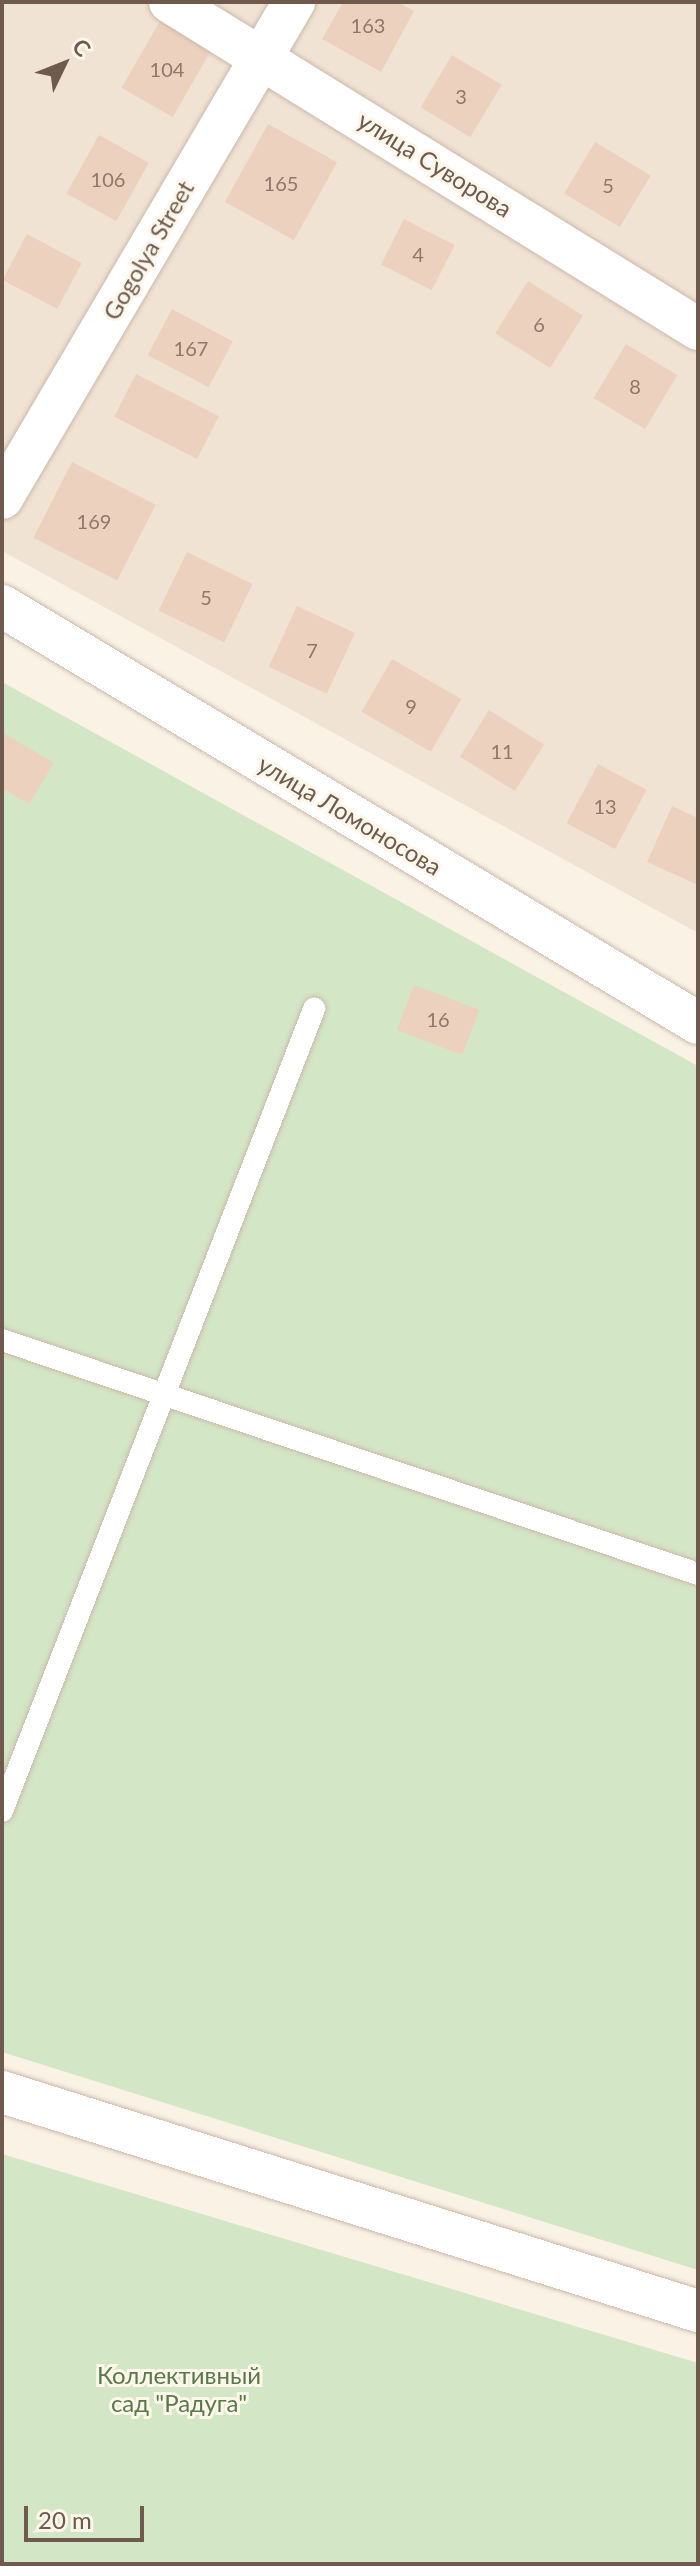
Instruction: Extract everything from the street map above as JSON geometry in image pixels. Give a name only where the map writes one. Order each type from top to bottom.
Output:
[{"type":"street","name":"улица Суворова","points":[[170,2],[262,55],[698,329]]},
{"type":"street","name":"Gogolya Street","points":[[2,498],[294,2]]},
{"type":"street","name":"улица Ломоносова","points":[[2,606],[698,1023]]},
{"type":"street","points":[[2,2092],[698,2311]]},
{"type":"lane","points":[[2,1811],[314,1009]]},
{"type":"lane","points":[[2,1340],[698,1574]]},
{"type":"shaded area","points":[[2,2],[698,2],[698,933],[2,551]]},
{"type":"green space","points":[[2,682],[698,1066],[698,2270],[2,2052]]},
{"type":"green space","name":"Коллективный сад \"Радуга\"","points":[[2,2154],[698,2363],[698,2564],[2,2564]]},
{"type":"building","points":[[343,2],[398,2],[414,11],[381,72],[322,39]]},
{"type":"building","points":[[160,21],[211,50],[173,117],[122,88]]},
{"type":"building","points":[[452,55],[502,85],[470,137],[421,107]]},
{"type":"building","points":[[268,124],[337,162],[294,240],[225,202]]},
{"type":"building","points":[[99,135],[149,163],[116,221],[67,194]]},
{"type":"building","points":[[595,142],[651,175],[620,227],[564,193]]},
{"type":"building","points":[[404,219],[455,245],[432,290],[381,264]]},
{"type":"building","points":[[27,234],[82,263],[57,309],[3,280]]},
{"type":"building","points":[[528,281],[583,315],[550,368],[495,334]]},
{"type":"building","points":[[172,309],[233,341],[209,387],[148,355]]},
{"type":"building","points":[[626,344],[677,375],[645,429],[594,398]]},
{"type":"building","points":[[136,374],[219,416],[197,459],[114,417]]},
{"type":"building","points":[[72,462],[156,505],[117,580],[33,538]]},
{"type":"building","points":[[187,552],[253,584],[224,642],[159,610]]},
{"type":"building","points":[[297,606],[355,633],[327,694],[269,667]]},
{"type":"building","points":[[392,659],[461,699],[431,752],[362,712]]},
{"type":"building","points":[[489,710],[544,744],[515,791],[460,757]]},
{"type":"building","points":[[2,732],[54,763],[29,804],[2,788]]},
{"type":"building","points":[[598,764],[647,790],[615,849],[567,823]]},
{"type":"building","points":[[672,806],[698,818],[698,885],[647,862]]},
{"type":"building","points":[[414,985],[479,1010],[462,1055],[397,1030]]}]
